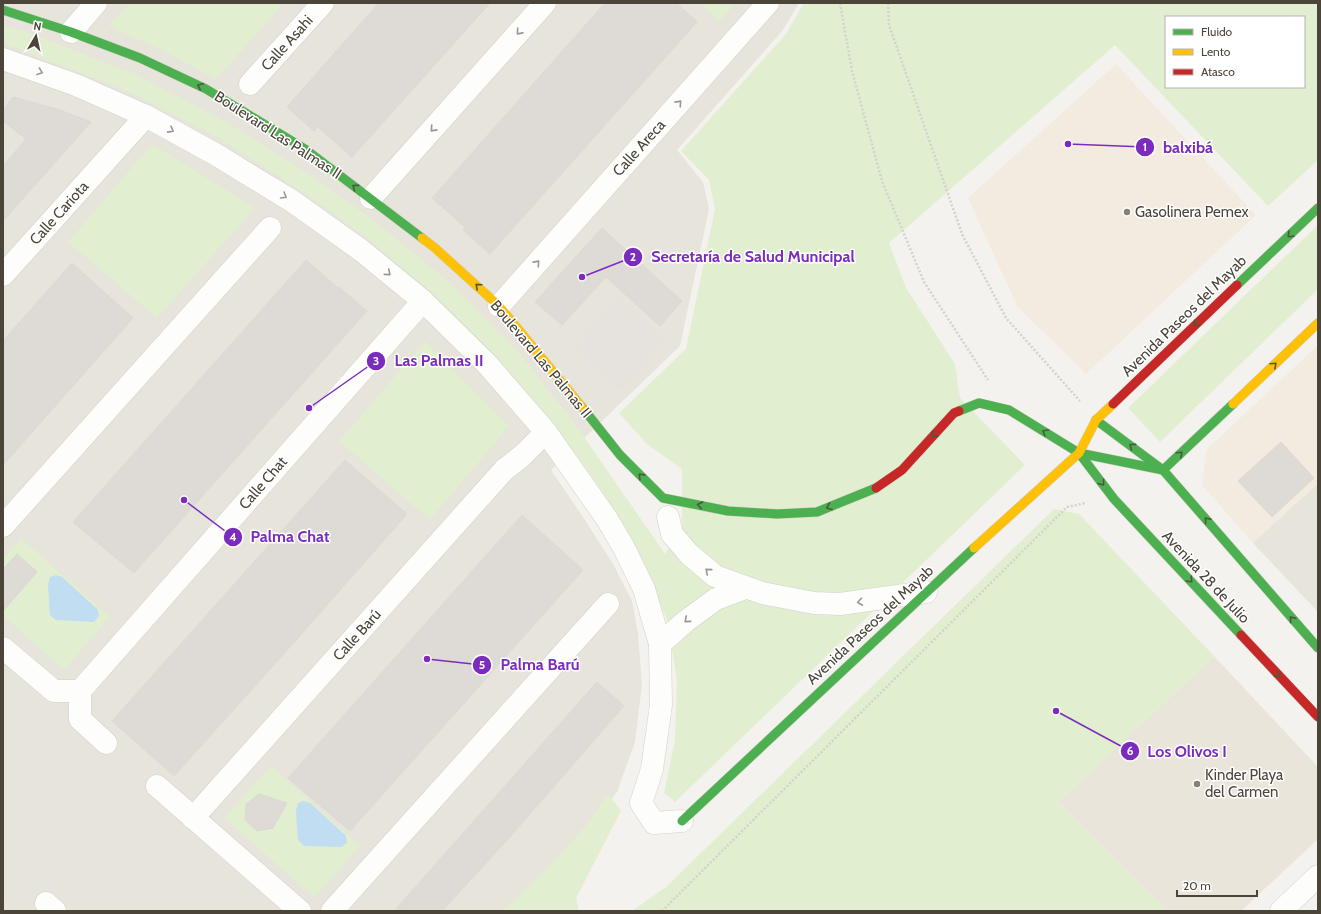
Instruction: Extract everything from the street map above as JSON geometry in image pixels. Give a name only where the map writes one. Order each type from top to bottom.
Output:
[{"type":"street","points":[[71,32],[96,3]]},
{"type":"street","name":"Calle Asahi","points":[[250,84],[323,3]]},
{"type":"street","points":[[371,198],[545,3]]},
{"type":"street","name":"Calle Areca","points":[[505,299],[768,3]]},
{"type":"street","name":"Boulevard Las Palmas II","points":[[3,10],[71,32],[140,58],[206,89],[305,150],[505,299],[573,395],[620,455],[665,507],[672,534],[688,554],[715,576],[745,588],[781,598],[814,603],[833,604],[862,602],[903,594],[926,592]]},
{"type":"street","points":[[3,59],[76,85],[146,116],[215,154],[292,201],[362,251],[423,301],[487,364],[546,432],[607,520],[624,548],[644,589],[660,644],[661,705],[652,769],[641,803],[654,823],[682,820]]},
{"type":"street","name":"Calle Cariota","points":[[3,275],[146,116]]},
{"type":"street","name":"Avenida Paseos del Mayab","points":[[682,820],[926,592],[1079,452],[1096,420],[1318,208]]},
{"type":"street","points":[[3,526],[270,228]]},
{"type":"street","name":"Calle Chat","points":[[80,691],[423,301]]},
{"type":"street","points":[[1163,470],[1318,323]]},
{"type":"street","points":[[665,507],[777,514],[817,512],[876,488],[902,470],[954,413],[979,403],[1009,410],[1079,452],[1163,470]]},
{"type":"street","points":[[1096,420],[1163,470],[1316,643]]},
{"type":"street","name":"Calle Barú","points":[[193,818],[504,470],[523,455],[546,432]]},
{"type":"street","name":"Avenida 28 de Julio","points":[[1079,452],[1114,499],[1318,717]]},
{"type":"street","points":[[660,644],[686,621],[716,599],[745,588]]},
{"type":"street","points":[[332,911],[608,604]]},
{"type":"street","points":[[3,648],[54,691],[80,691],[80,720],[106,743]]},
{"type":"street","points":[[157,786],[300,911]]},
{"type":"street","points":[[1281,911],[1318,876]]},
{"type":"path","points":[[840,3],[852,71],[882,181],[924,282],[1009,410]]},
{"type":"path","points":[[888,3],[889,25],[962,234],[1006,318],[1096,420]]},
{"type":"path","points":[[662,911],[1067,507],[1114,499]]},
{"type":"shaded area","points":[[3,3],[799,3],[783,30],[677,150],[703,182],[709,209],[680,346],[551,470],[613,564],[632,601],[638,633],[642,684],[635,742],[617,792],[542,888],[518,911],[3,911]]},
{"type":"shaded area","points":[[1116,64],[1256,215],[1086,374],[1017,306],[968,198]]},
{"type":"shaded area","points":[[617,297],[666,338],[621,390],[573,349]]},
{"type":"shaded area","points":[[1318,345],[1318,483],[1253,543],[1202,485],[1206,450]]},
{"type":"shaded area","points":[[1318,483],[1318,612],[1253,543]]},
{"type":"shaded area","name":"Kinder Playa del Carmen","points":[[1214,656],[1318,767],[1318,839],[1241,911],[1167,911],[1058,802]]},
{"type":"green space","points":[[129,3],[284,3],[216,79],[160,49],[109,26]]},
{"type":"green space","points":[[699,3],[736,3],[720,21]]},
{"type":"green space","points":[[804,3],[1318,3],[1318,160],[1268,206],[1115,45],[889,243],[906,288],[955,364],[960,398],[1025,465],[675,802],[664,793],[675,740],[677,681],[668,622],[642,563],[606,497],[565,439],[504,365],[437,297],[371,241],[301,191],[220,139],[129,92],[3,44],[3,25],[27,32],[137,75],[230,124],[312,176],[382,227],[449,282],[517,350],[575,424],[665,554],[682,530],[682,469],[647,444],[619,413],[686,349],[715,209],[709,180],[681,151],[786,34]]},
{"type":"green space","points":[[151,145],[160,149],[255,208],[157,318],[68,242]]},
{"type":"green space","points":[[1318,225],[1318,289],[1160,442],[1128,408]]},
{"type":"green space","points":[[425,341],[509,426],[430,520],[339,441]]},
{"type":"green space","points":[[1054,509],[1079,514],[1214,656],[1058,802],[1167,911],[632,911],[666,887]]},
{"type":"green space","points":[[21,538],[110,617],[64,670],[3,616],[3,558]]},
{"type":"green space","points":[[271,766],[360,846],[314,897],[224,818]]},
{"type":"green space","points":[[608,793],[621,811],[576,898],[579,911],[503,911],[547,869],[588,823]]},
{"type":"water","points":[[56,575],[62,577],[98,610],[99,616],[94,622],[56,620],[50,615],[48,585],[50,577]]},
{"type":"water","points":[[304,801],[310,803],[346,836],[347,842],[342,847],[304,846],[298,840],[296,811],[298,803]]},
{"type":"building","points":[[379,3],[490,3],[352,157],[318,127],[314,131],[287,107]]},
{"type":"building","points":[[605,3],[676,3],[697,22],[490,254],[463,230],[465,227],[432,198]]},
{"type":"building","points":[[13,97],[60,110],[91,122],[3,221],[3,166],[26,139],[3,121],[3,110]]},
{"type":"building","points":[[602,228],[682,301],[660,326],[606,277],[562,325],[535,302]]},
{"type":"building","points":[[306,260],[367,311],[134,573],[73,522]]},
{"type":"building","points":[[72,263],[133,318],[3,465],[3,341]]},
{"type":"building","points":[[1281,442],[1314,478],[1272,517],[1238,481]]},
{"type":"building","points":[[345,460],[407,514],[174,776],[112,721]]},
{"type":"building","points":[[522,515],[583,570],[350,831],[288,778]]},
{"type":"building","points":[[17,554],[37,572],[3,611],[3,569]]},
{"type":"building","points":[[597,682],[624,706],[509,838],[442,911],[394,911]]},
{"type":"building","points":[[259,794],[287,803],[273,828],[257,831],[245,820],[246,804]]},
{"type":"traffic: fast","points":[[3,10],[71,32],[140,58],[206,89],[305,149],[422,238]]},
{"type":"traffic: fast","points":[[1237,285],[1318,208]]},
{"type":"traffic: fast","points":[[959,411],[979,403],[1009,410],[1079,453],[1163,470],[1233,404]]},
{"type":"traffic: fast","points":[[582,407],[620,455],[663,498],[728,511],[777,514],[817,512],[876,488]]},
{"type":"traffic: fast","points":[[1096,420],[1163,470],[1318,648]]},
{"type":"traffic: fast","points":[[1079,453],[1114,499],[1241,635]]},
{"type":"traffic: fast","points":[[682,821],[974,548]]},
{"type":"traffic: slow","points":[[422,238],[499,306],[582,407]]},
{"type":"traffic: slow","points":[[1233,404],[1318,323]]},
{"type":"traffic: slow","points":[[974,548],[1079,453],[1096,420],[1113,404]]},
{"type":"traffic: jam","points":[[1113,404],[1237,285]]},
{"type":"traffic: jam","points":[[876,488],[902,470],[954,413],[959,411]]},
{"type":"traffic: jam","points":[[1241,635],[1318,717]]},
{"type":"place","name":"balxibá","points":[[1068,144]]},
{"type":"place","name":"Gasolinera Pemex","points":[[1127,212]]},
{"type":"place","name":"Secretaría de Salud Municipal","points":[[582,277]]},
{"type":"place","name":"Las Palmas II","points":[[309,408]]},
{"type":"place","name":"Palma Chat","points":[[184,500]]},
{"type":"place","name":"Palma Barú","points":[[427,659]]},
{"type":"place","name":"Los Olivos I","points":[[1056,711]]},
{"type":"place","name":"Kinder Playa del Carmen","points":[[1197,784]]}]
